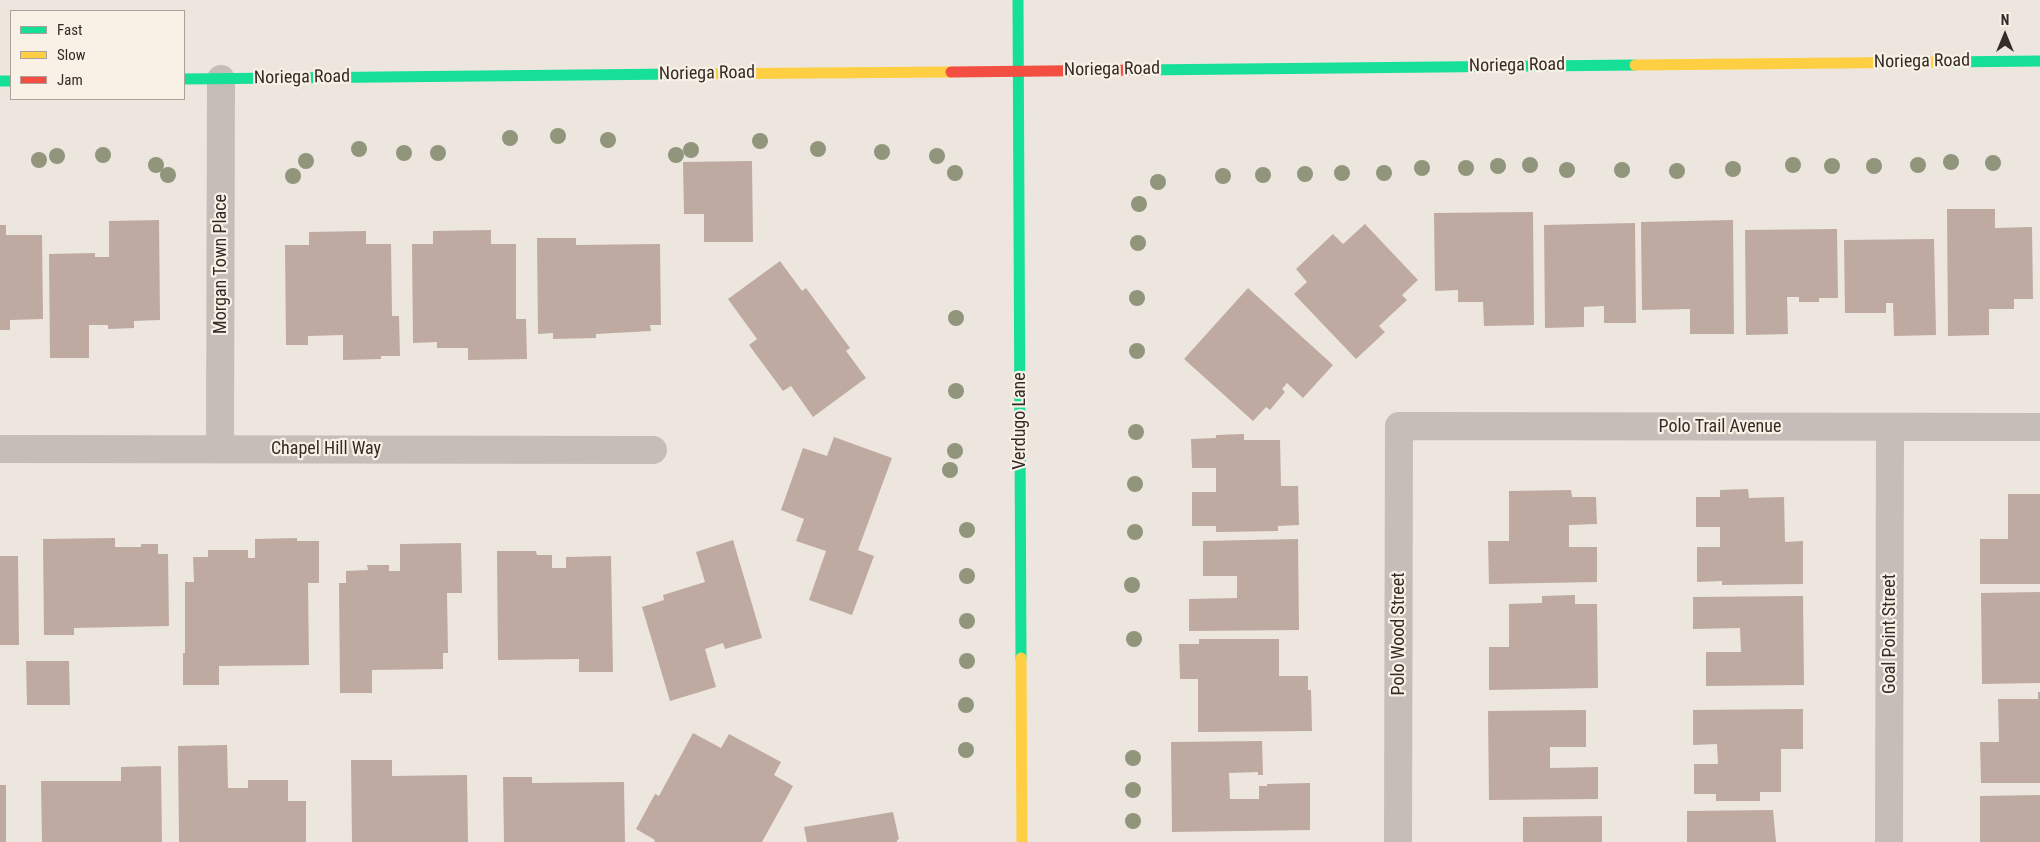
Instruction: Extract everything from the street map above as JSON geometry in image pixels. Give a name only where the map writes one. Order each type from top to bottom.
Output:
[{"type":"street","name":"Verdugo Lane","points":[[1018,0],[1022,842]]},
{"type":"street","name":"Noriega Road","points":[[185,79],[2040,61]]},
{"type":"street","name":"Morgan Town Place","points":[[220,449],[221,79]]},
{"type":"street","name":"Polo Trail Avenue","points":[[1399,426],[2040,427]]},
{"type":"street","name":"Polo Wood Street","points":[[1398,842],[1399,426]]},
{"type":"street","name":"Goal Point Street","points":[[1889,842],[1890,427]]},
{"type":"street","name":"Chapel Hill Way","points":[[0,448],[653,450]]},
{"type":"building","points":[[752,161],[753,242],[704,242],[704,214],[684,214],[683,162]]},
{"type":"building","points":[[1947,209],[1995,209],[1995,228],[2032,227],[2033,299],[2014,299],[2014,309],[1989,309],[1989,335],[1948,336]]},
{"type":"building","points":[[1533,212],[1534,325],[1484,326],[1483,302],[1458,302],[1458,290],[1435,291],[1434,213]]},
{"type":"building","points":[[159,220],[160,320],[134,321],[134,328],[108,329],[108,325],[89,325],[89,358],[50,358],[49,254],[95,253],[95,257],[109,257],[109,221]]},
{"type":"building","points":[[1733,220],[1734,334],[1690,334],[1690,309],[1642,310],[1641,222]]},
{"type":"building","points":[[1635,223],[1636,323],[1604,323],[1604,306],[1584,307],[1584,327],[1545,328],[1544,225]]},
{"type":"building","points":[[1365,224],[1418,280],[1402,295],[1407,300],[1379,326],[1385,332],[1356,359],[1294,294],[1307,282],[1296,269],[1333,234],[1343,244]]},
{"type":"building","points":[[0,225],[6,225],[6,235],[42,235],[43,319],[10,320],[10,330],[0,330]]},
{"type":"building","points":[[1837,229],[1838,298],[1819,298],[1819,302],[1799,302],[1799,297],[1787,297],[1788,334],[1746,335],[1745,230]]},
{"type":"building","points":[[491,230],[491,244],[516,244],[516,319],[526,319],[527,359],[468,360],[468,348],[437,348],[437,342],[413,343],[412,244],[433,244],[433,231]]},
{"type":"building","points":[[366,231],[366,244],[391,244],[392,316],[399,316],[400,356],[381,356],[381,359],[343,360],[343,335],[308,336],[308,345],[286,345],[285,245],[309,245],[309,232]]},
{"type":"building","points":[[537,238],[576,238],[576,245],[660,244],[661,325],[650,325],[651,331],[596,334],[596,338],[553,339],[553,333],[538,334]]},
{"type":"building","points":[[1934,239],[1936,335],[1894,336],[1893,303],[1886,303],[1886,313],[1845,313],[1844,240]]},
{"type":"building","points":[[780,261],[802,291],[806,288],[850,348],[846,351],[866,378],[813,417],[791,386],[783,391],[749,345],[757,339],[728,299]]},
{"type":"building","points":[[1248,288],[1333,365],[1303,398],[1287,383],[1282,389],[1285,392],[1270,410],[1266,407],[1253,421],[1184,359]]},
{"type":"building","points":[[1244,434],[1244,440],[1280,440],[1281,486],[1298,486],[1299,525],[1278,526],[1278,531],[1216,532],[1216,526],[1192,526],[1192,492],[1216,492],[1216,468],[1192,468],[1191,439],[1216,438],[1216,435]]},
{"type":"building","points":[[834,437],[892,458],[858,550],[874,556],[852,615],[809,600],[826,551],[796,541],[804,519],[781,510],[803,448],[827,456]]},
{"type":"building","points":[[1748,489],[1749,498],[1784,497],[1785,542],[1803,541],[1803,584],[1722,585],[1722,581],[1697,582],[1697,547],[1720,547],[1720,527],[1696,527],[1696,497],[1720,497],[1720,490]]},
{"type":"building","points":[[1571,490],[1572,497],[1596,497],[1597,524],[1569,525],[1569,547],[1597,547],[1597,582],[1489,584],[1488,541],[1509,541],[1509,491]]},
{"type":"building","points":[[2008,494],[2040,494],[2040,584],[1980,584],[1980,539],[2008,539]]},
{"type":"building","points":[[115,538],[115,547],[141,547],[141,544],[158,544],[158,554],[168,554],[169,626],[74,628],[74,635],[44,635],[43,539]]},
{"type":"building","points":[[297,538],[297,541],[319,541],[319,583],[308,583],[309,665],[219,666],[219,685],[183,685],[185,582],[194,582],[193,557],[208,557],[208,550],[248,550],[248,558],[255,558],[255,539]]},
{"type":"building","points":[[1298,539],[1299,630],[1189,631],[1189,599],[1237,598],[1237,576],[1203,576],[1203,541]]},
{"type":"building","points":[[733,540],[762,638],[725,649],[723,643],[705,649],[716,687],[670,701],[642,607],[664,600],[663,595],[705,582],[696,552]]},
{"type":"building","points":[[461,543],[462,593],[447,593],[448,653],[443,653],[443,669],[372,670],[372,693],[340,693],[339,583],[346,583],[346,571],[368,570],[367,565],[389,565],[389,571],[400,571],[400,544]]},
{"type":"building","points":[[497,551],[536,551],[537,555],[552,555],[552,568],[566,568],[566,557],[611,556],[613,672],[579,672],[579,659],[498,660]]},
{"type":"building","points":[[0,556],[18,556],[19,645],[0,645]]},
{"type":"building","points":[[2040,592],[2040,683],[1982,684],[1981,593]]},
{"type":"building","points":[[1575,595],[1575,604],[1597,604],[1598,688],[1489,690],[1489,647],[1509,647],[1509,604],[1542,603],[1542,596]]},
{"type":"building","points":[[1803,596],[1804,685],[1706,686],[1706,652],[1741,652],[1740,628],[1693,629],[1693,597]]},
{"type":"building","points":[[1199,639],[1279,639],[1279,676],[1308,676],[1308,690],[1311,690],[1312,731],[1198,732],[1198,679],[1180,679],[1179,644],[1199,644]]},
{"type":"building","points":[[26,661],[69,661],[70,705],[27,705]]},
{"type":"building","points":[[2038,692],[2040,692],[2040,783],[1981,783],[1980,742],[1999,742],[1998,699],[2038,699]]},
{"type":"building","points":[[1803,709],[1803,749],[1781,749],[1781,792],[1760,792],[1760,801],[1716,801],[1716,794],[1694,794],[1694,764],[1718,764],[1717,744],[1693,745],[1693,710]]},
{"type":"building","points":[[1586,710],[1586,747],[1550,747],[1550,768],[1598,767],[1598,799],[1489,800],[1488,711]]},
{"type":"building","points":[[693,733],[721,748],[729,734],[781,762],[774,775],[793,786],[762,842],[654,842],[655,840],[636,829],[655,794],[659,796]]},
{"type":"building","points":[[1262,741],[1263,775],[1258,775],[1258,772],[1229,773],[1230,799],[1259,799],[1259,786],[1267,786],[1267,784],[1310,783],[1310,830],[1172,832],[1171,742]]},
{"type":"building","points":[[227,745],[228,788],[248,788],[248,780],[288,780],[288,801],[306,801],[306,842],[179,842],[178,746]]},
{"type":"building","points":[[351,760],[392,760],[392,776],[467,775],[468,842],[352,842]]},
{"type":"building","points":[[161,766],[162,842],[42,842],[41,781],[121,781],[121,767]]},
{"type":"building","points":[[503,777],[532,777],[532,783],[624,782],[625,842],[504,842]]},
{"type":"building","points":[[0,785],[6,785],[6,842],[0,842]]},
{"type":"building","points":[[2040,795],[2040,842],[1980,842],[1980,796]]},
{"type":"building","points":[[1773,810],[1776,842],[1687,842],[1687,811]]},
{"type":"building","points":[[893,812],[899,839],[897,842],[807,842],[804,827]]},
{"type":"building","points":[[1602,816],[1602,842],[1523,842],[1523,817]]},
{"type":"traffic: fast","points":[[1018,0],[1021,658]]},
{"type":"traffic: fast","points":[[1942,62],[2040,61]]},
{"type":"traffic: fast","points":[[1141,70],[1635,65]]},
{"type":"traffic: fast","points":[[185,79],[677,74]]},
{"type":"traffic: fast","points":[[0,81],[10,81]]},
{"type":"traffic: slow","points":[[1635,65],[1942,62]]},
{"type":"traffic: slow","points":[[677,74],[951,72]]},
{"type":"traffic: slow","points":[[1021,658],[1022,842]]},
{"type":"traffic: jam","points":[[951,72],[1141,70]]}]
